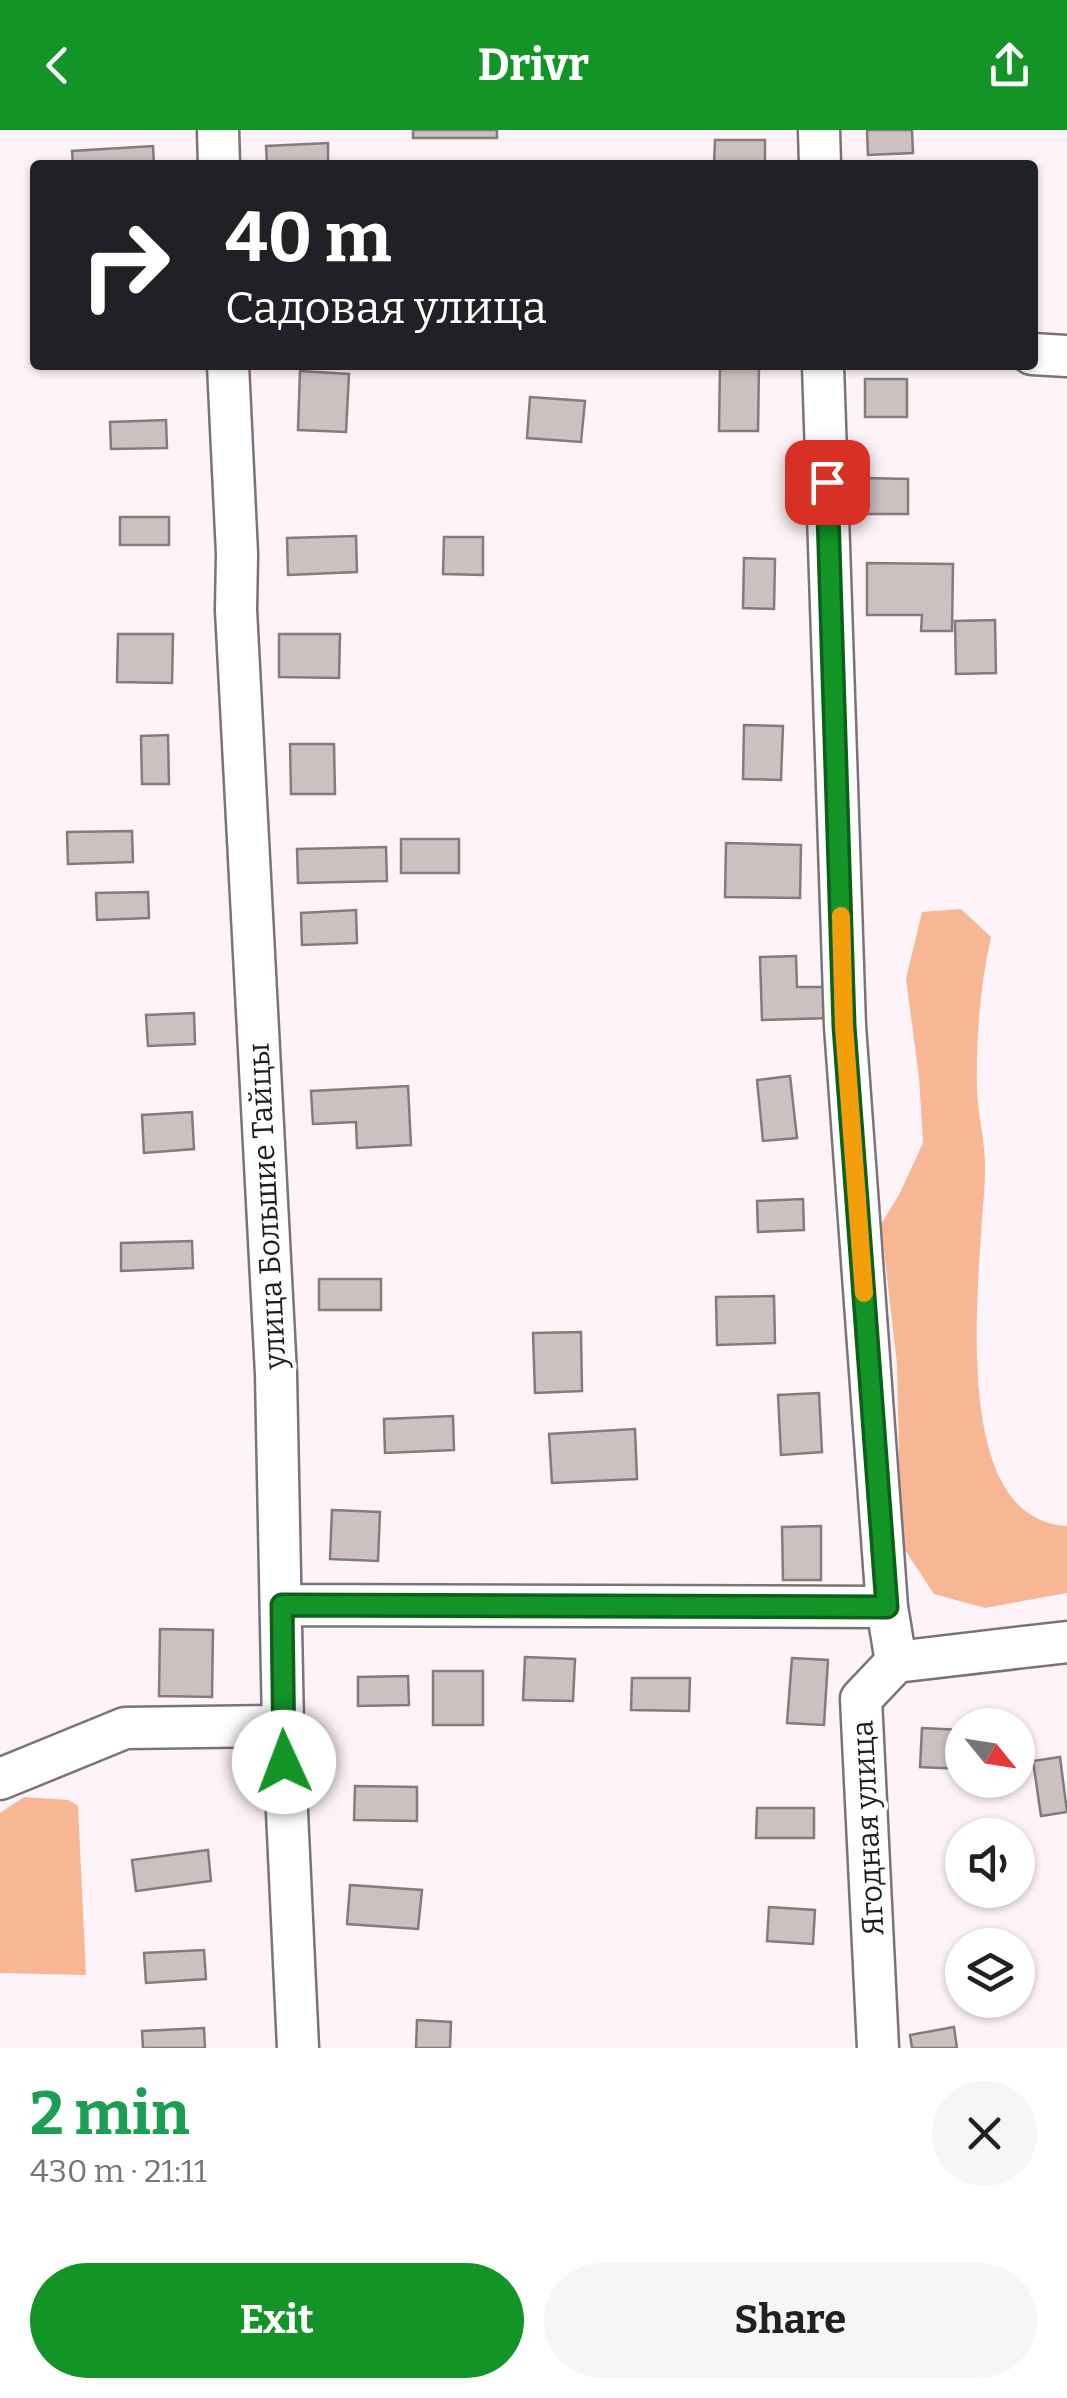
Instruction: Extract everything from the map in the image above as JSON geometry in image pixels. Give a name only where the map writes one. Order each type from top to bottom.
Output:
[{"type":"street","points":[[218,130],[219,160]]},
{"type":"street","points":[[819,130],[820,160]]},
{"type":"street","points":[[1038,354],[1067,356]]},
{"type":"street","name":"улица Большие Тайцы","points":[[228,370],[236,610],[276,1374],[282,1726],[298,2048]]},
{"type":"street","points":[[823,370],[844,1026],[887,1607],[896,1662],[1067,1642]]},
{"type":"street","points":[[282,1605],[887,1607]]},
{"type":"street","name":"Ягодная улица","points":[[878,2048],[861,1699],[896,1662]]},
{"type":"street","points":[[0,1779],[125,1728],[282,1726]]},
{"type":"shaded area","points":[[961,909],[991,937],[981,993],[977,1070],[985,1162],[977,1319],[978,1378],[985,1433],[1001,1480],[1027,1512],[1067,1526],[1067,1593],[985,1608],[934,1594],[901,1544],[897,1364],[881,1224],[923,1143],[906,979],[922,912]]},
{"type":"shaded area","points":[[24,1797],[69,1800],[78,1806],[86,1975],[0,1973],[0,1813]]},
{"type":"building","points":[[413,130],[497,130],[497,138],[413,138]]},
{"type":"building","points":[[867,130],[912,130],[913,153],[868,155]]},
{"type":"building","points":[[715,140],[765,140],[765,160],[714,160]]},
{"type":"building","points":[[328,143],[328,160],[267,160],[266,146]]},
{"type":"building","points":[[153,146],[154,160],[73,160],[72,151]]},
{"type":"building","points":[[720,370],[759,370],[758,431],[719,431]]},
{"type":"building","points":[[300,371],[349,374],[346,432],[298,430]]},
{"type":"building","points":[[865,379],[907,379],[907,417],[865,417]]},
{"type":"building","points":[[530,397],[585,401],[581,442],[527,438]]},
{"type":"building","points":[[166,420],[167,448],[111,449],[110,422]]},
{"type":"building","points":[[866,478],[908,479],[908,514],[865,514]]},
{"type":"building","points":[[120,517],[169,517],[169,545],[120,545]]},
{"type":"building","points":[[356,536],[357,572],[288,575],[287,538]]},
{"type":"building","points":[[444,537],[483,537],[483,575],[443,574]]},
{"type":"building","points":[[744,558],[775,559],[774,609],[743,608]]},
{"type":"building","points":[[867,563],[953,564],[952,631],[921,631],[922,615],[867,615]]},
{"type":"building","points":[[995,620],[996,673],[956,674],[955,621]]},
{"type":"building","points":[[118,634],[173,634],[172,683],[117,682]]},
{"type":"building","points":[[279,634],[340,634],[339,678],[279,677]]},
{"type":"building","points":[[744,725],[783,726],[781,780],[743,779]]},
{"type":"building","points":[[168,735],[169,784],[142,784],[141,736]]},
{"type":"building","points":[[290,744],[334,744],[335,794],[291,794]]},
{"type":"building","points":[[132,831],[133,862],[68,864],[67,832]]},
{"type":"building","points":[[401,839],[459,839],[459,873],[401,873]]},
{"type":"building","points":[[726,843],[801,845],[800,898],[725,897]]},
{"type":"building","points":[[386,847],[387,881],[298,883],[297,849]]},
{"type":"building","points":[[148,892],[149,918],[97,920],[96,893]]},
{"type":"building","points":[[356,910],[357,943],[302,945],[301,913]]},
{"type":"building","points":[[796,956],[797,987],[831,987],[832,1018],[762,1020],[760,957]]},
{"type":"building","points":[[194,1013],[195,1044],[148,1046],[146,1015]]},
{"type":"building","points":[[790,1076],[797,1138],[763,1141],[757,1080]]},
{"type":"building","points":[[408,1086],[411,1145],[357,1148],[356,1122],[313,1124],[311,1091]]},
{"type":"building","points":[[192,1112],[194,1149],[144,1153],[142,1115]]},
{"type":"building","points":[[803,1199],[804,1230],[758,1232],[757,1201]]},
{"type":"building","points":[[192,1241],[193,1268],[121,1271],[121,1243]]},
{"type":"building","points":[[319,1279],[381,1279],[381,1310],[319,1310]]},
{"type":"building","points":[[774,1296],[775,1343],[717,1345],[716,1297]]},
{"type":"building","points":[[581,1332],[582,1391],[535,1393],[533,1333]]},
{"type":"building","points":[[819,1393],[822,1452],[781,1455],[778,1395]]},
{"type":"building","points":[[453,1416],[454,1450],[385,1453],[384,1419]]},
{"type":"building","points":[[635,1429],[637,1479],[552,1483],[549,1434]]},
{"type":"building","points":[[332,1510],[380,1512],[378,1561],[330,1559]]},
{"type":"building","points":[[821,1526],[821,1580],[783,1580],[782,1527]]},
{"type":"building","points":[[160,1629],[213,1630],[212,1697],[159,1696]]},
{"type":"building","points":[[525,1657],[575,1659],[573,1701],[523,1700]]},
{"type":"building","points":[[792,1658],[828,1660],[824,1725],[787,1723]]},
{"type":"building","points":[[433,1671],[483,1671],[483,1725],[433,1725]]},
{"type":"building","points":[[408,1676],[409,1705],[358,1706],[358,1677]]},
{"type":"building","points":[[632,1678],[690,1678],[689,1711],[631,1710]]},
{"type":"building","points":[[922,1728],[945,1729],[945,1768],[920,1767]]},
{"type":"building","points":[[1060,1757],[1067,1812],[1041,1816],[1035,1761]]},
{"type":"building","points":[[355,1786],[417,1787],[417,1821],[354,1820]]},
{"type":"building","points":[[757,1808],[814,1808],[814,1838],[756,1838]]},
{"type":"building","points":[[208,1850],[211,1881],[136,1891],[132,1860]]},
{"type":"building","points":[[350,1885],[422,1890],[418,1929],[347,1924]]},
{"type":"building","points":[[769,1907],[815,1910],[813,1944],[767,1941]]},
{"type":"building","points":[[204,1950],[206,1979],[146,1983],[144,1953]]},
{"type":"building","points":[[417,2020],[451,2022],[450,2048],[416,2048]]},
{"type":"building","points":[[954,2027],[957,2048],[912,2048],[910,2035]]},
{"type":"building","points":[[204,2028],[205,2048],[143,2048],[142,2031]]},
{"type":"slow traffic","points":[[841,916],[844,1026],[864,1293]]},
{"type":"route","points":[[284,1762],[282,1605],[887,1607],[844,1026],[827,482]]}]
